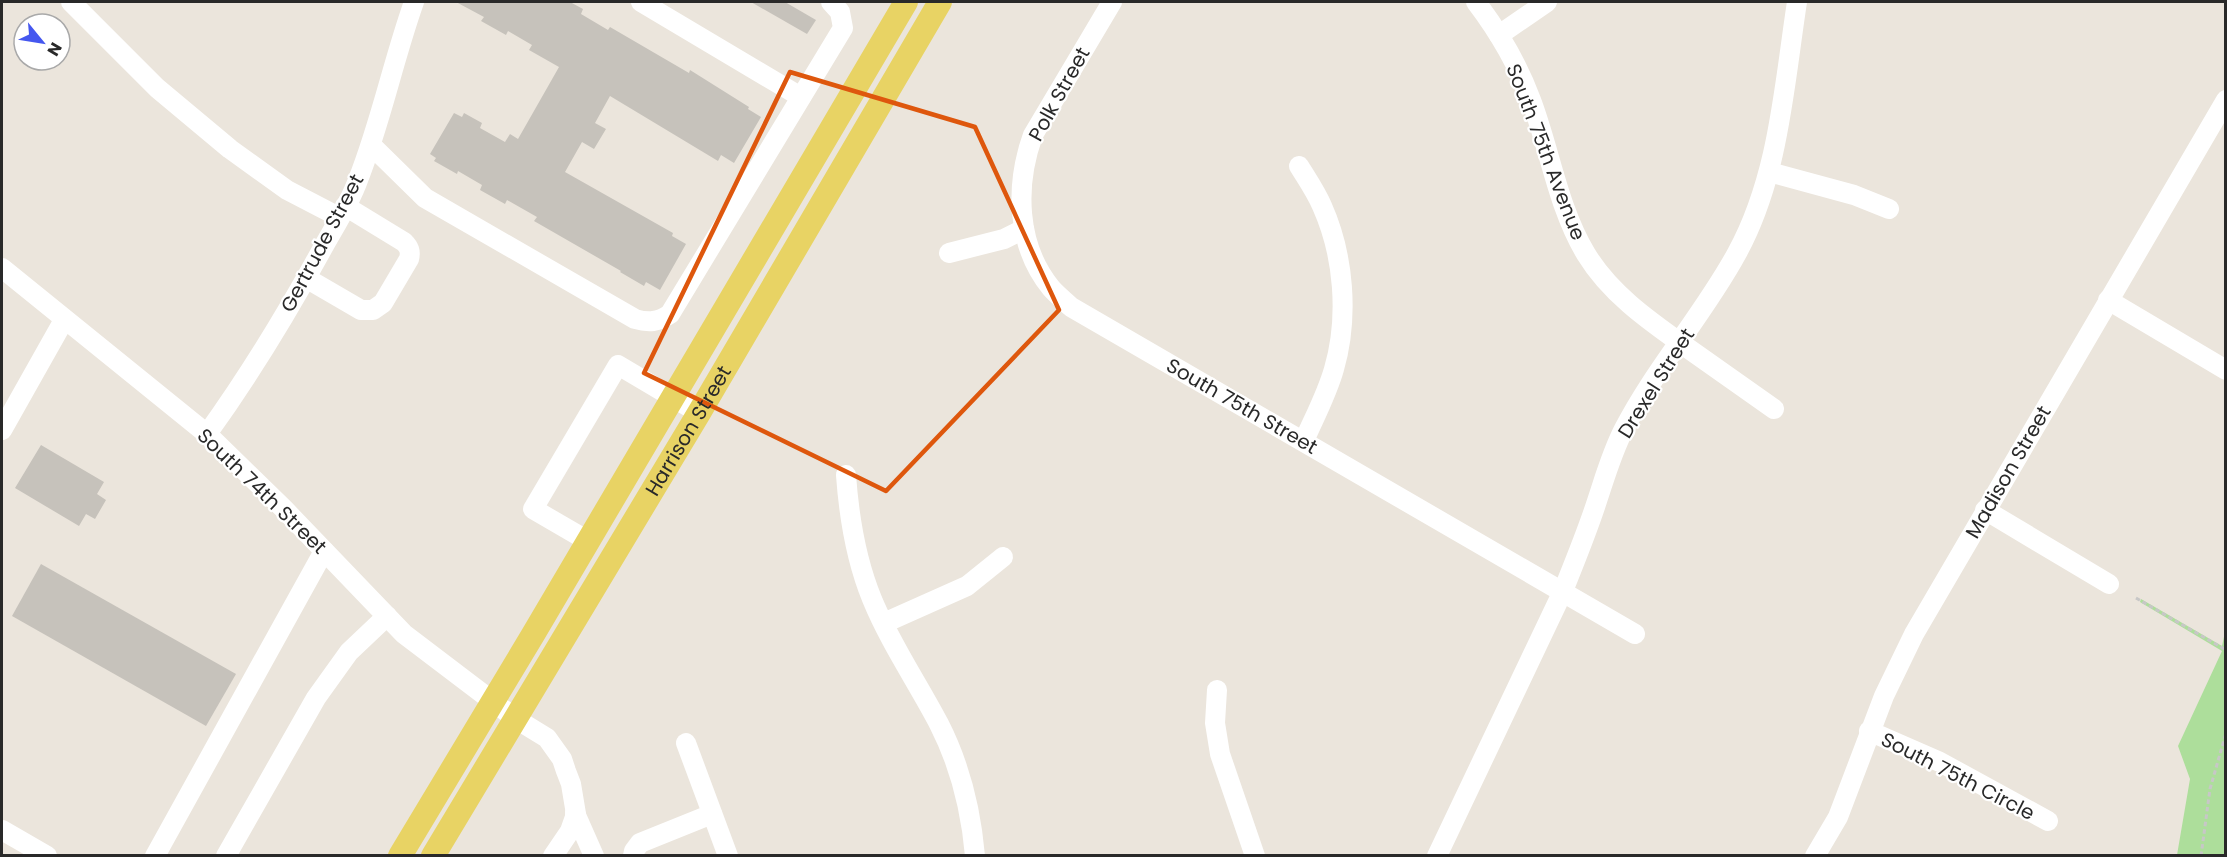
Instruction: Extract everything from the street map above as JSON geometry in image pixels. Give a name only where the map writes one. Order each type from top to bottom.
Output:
[{"type":"main road","name":"Harrison Street","points":[[400,855],[906,2]]},
{"type":"main road","name":"Harrison Street","points":[[433,855],[699,413],[940,2]]},
{"type":"street","points":[[71,2],[157,88],[230,149],[287,190],[342,212],[404,242],[410,252],[409,259],[382,303],[373,310],[361,309],[306,278]]},
{"type":"street","name":"Gertrude Street","points":[[207,434],[231,402],[306,278],[357,183],[390,83],[399,43],[414,2]]},
{"type":"street","points":[[641,2],[801,97]]},
{"type":"street","points":[[371,145],[425,198],[635,319],[646,322],[660,321],[670,314],[843,28],[840,12],[831,2]]},
{"type":"street","name":"Polk Street","points":[[1024,229],[1021,217],[1022,179],[1025,156],[1033,135],[1112,2]]},
{"type":"street","name":"South 75th Avenue","points":[[1476,2],[1498,35],[1532,101],[1569,219],[1585,254],[1599,274],[1617,293],[1680,342],[1774,409]]},
{"type":"street","points":[[1498,35],[1547,2]]},
{"type":"street","name":"Drexel Street","points":[[1437,855],[1563,591],[1624,430],[1640,401],[1738,251],[1757,207],[1775,151],[1797,2]]},
{"type":"street","name":"Madison Street","points":[[1815,855],[1838,817],[1869,731],[1914,634],[2226,100]]},
{"type":"street","points":[[1299,166],[1322,204],[1332,230],[1340,266],[1342,297],[1341,338],[1335,368],[1304,441]]},
{"type":"street","points":[[1769,172],[1854,195],[1889,209]]},
{"type":"street","points":[[949,253],[1005,239],[1024,229]]},
{"type":"street","name":"South 75th Street","points":[[1024,229],[1040,272],[1052,289],[1071,307],[1563,591]]},
{"type":"street","name":"South 74th Street","points":[[2,268],[63,320],[207,434],[284,509],[411,640],[516,719],[547,738],[555,749],[571,784],[575,813],[594,855]]},
{"type":"street","points":[[2108,300],[2226,370]]},
{"type":"street","points":[[2,430],[63,320]]},
{"type":"street","points":[[588,541],[533,509],[618,365],[699,413]]},
{"type":"street","points":[[846,475],[848,513],[872,598],[897,652],[939,724],[953,757],[972,827],[975,855]]},
{"type":"street","points":[[1985,510],[2109,584]]},
{"type":"street","points":[[155,855],[324,551]]},
{"type":"street","points":[[884,623],[968,586],[1003,557]]},
{"type":"street","points":[[1563,591],[1635,634]]},
{"type":"street","points":[[226,855],[316,698],[349,652],[387,616]]},
{"type":"street","points":[[1217,690],[1215,723],[1220,754],[1255,855]]},
{"type":"street","name":"South 75th Circle","points":[[1869,731],[1948,766],[2048,821]]},
{"type":"street","points":[[686,743],[728,855]]},
{"type":"street","points":[[553,855],[570,831],[575,813]]},
{"type":"street","points":[[633,855],[640,843],[712,814]]},
{"type":"street","points":[[3,835],[47,855]]},
{"type":"path","points":[[2136,598],[2226,650]]},
{"type":"path","points":[[2201,855],[2210,789],[2226,733]]},
{"type":"highlighted area","points":[[790,72],[975,127],[1059,310],[886,491],[644,373]]},
{"type":"green space","points":[[2141,599],[2222,646],[2225,632],[2225,855],[2177,855],[2190,779],[2178,746],[2222,651],[2140,602]]},
{"type":"building","points":[[456,2],[570,2],[583,9],[581,14],[608,30],[610,27],[689,73],[690,70],[761,117],[734,163],[721,155],[718,161],[610,96],[595,123],[606,129],[594,149],[582,142],[565,172],[673,233],[672,236],[686,244],[660,290],[646,282],[644,286],[534,221],[537,217],[507,200],[505,204],[480,190],[482,185],[434,161],[436,158],[430,154],[454,113],[462,117],[464,113],[482,123],[480,128],[505,142],[510,134],[518,139],[559,67],[529,50],[532,45],[508,31],[506,35],[481,21],[484,17]]},
{"type":"building","points":[[751,2],[785,2],[816,20],[807,34]]},
{"type":"building","points":[[41,445],[104,482],[97,494],[106,500],[95,519],[86,514],[79,526],[15,488]]},
{"type":"building","points":[[41,564],[236,674],[206,726],[12,616]]}]
